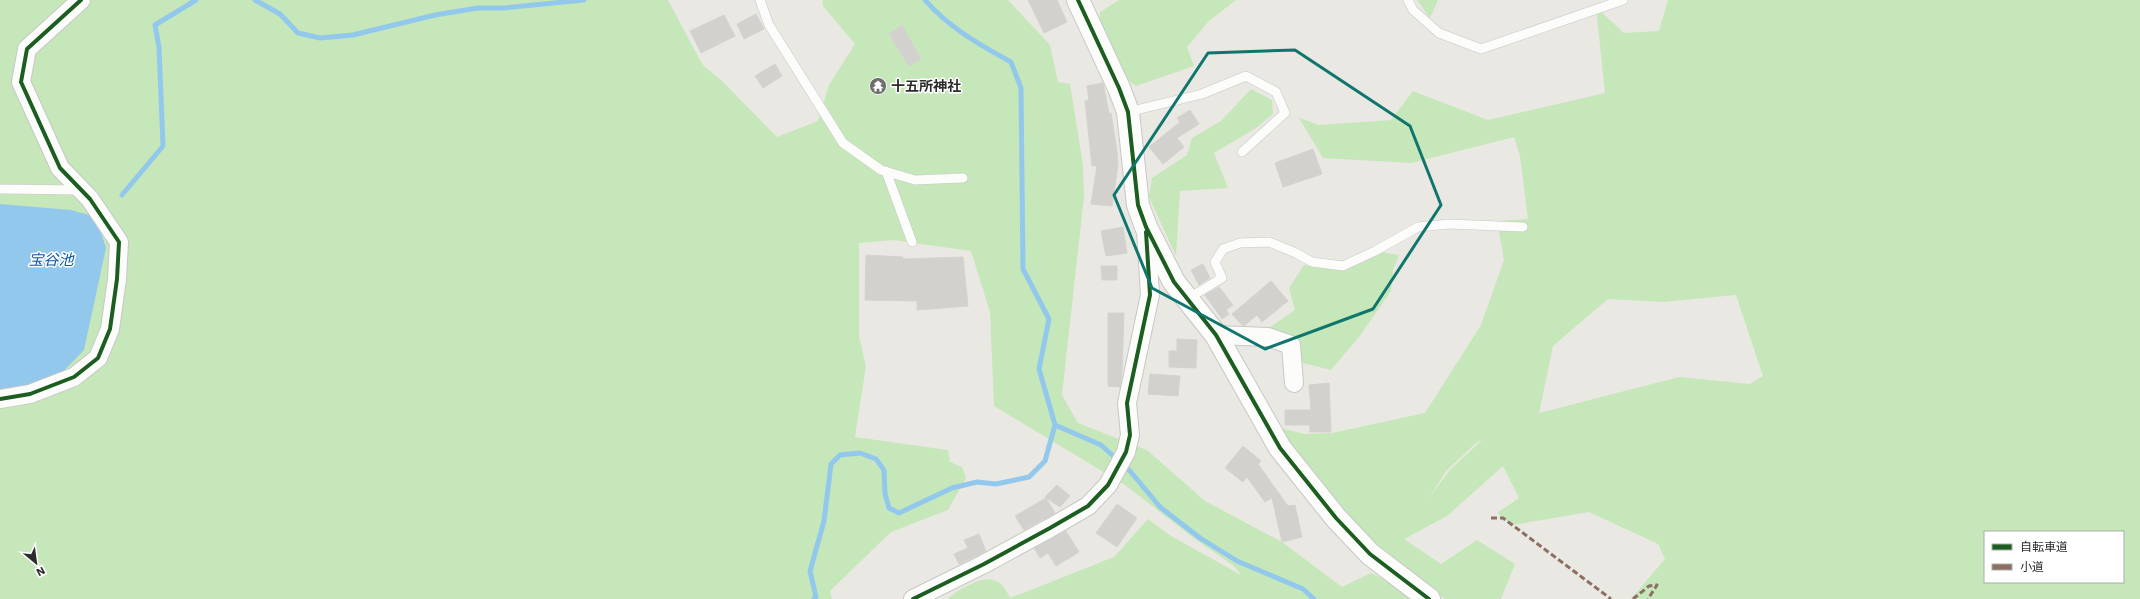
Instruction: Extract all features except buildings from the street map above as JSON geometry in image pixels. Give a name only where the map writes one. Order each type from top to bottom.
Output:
[{"type":"street","points":[[0,399],[30,394],[74,377],[98,358],[110,329],[117,279],[119,242],[90,199],[60,168],[22,82],[27,49],[81,0]]},
{"type":"street","points":[[1078,0],[1120,88],[1128,112],[1138,205],[1146,227],[1174,282],[1216,335],[1280,448],[1336,518],[1370,554],[1429,599]]},
{"type":"street","points":[[913,599],[984,564],[1088,506],[1108,485],[1126,452],[1130,435],[1127,403],[1150,295],[1146,227]]},
{"type":"street","points":[[1216,335],[1268,337],[1291,346],[1294,383]]},
{"type":"lane","points":[[760,0],[769,25],[843,143],[886,171],[915,180],[963,178]]},
{"type":"lane","points":[[1411,1],[1413,10],[1439,33],[1481,49],[1623,0]]},
{"type":"lane","points":[[1128,112],[1202,94],[1246,76],[1276,92],[1285,113],[1242,152]]},
{"type":"lane","points":[[886,171],[912,242]]},
{"type":"lane","points":[[0,189],[82,190]]},
{"type":"lane","points":[[1187,299],[1222,278],[1215,262],[1223,249],[1240,243],[1269,242],[1296,253],[1312,262],[1343,266],[1375,251],[1418,227],[1449,224],[1523,227]]},
{"type":"highlighted area","points":[[1295,50],[1410,126],[1441,205],[1373,309],[1265,349],[1152,288],[1114,195],[1208,53]]},
{"type":"green space","points":[[0,0],[668,0],[702,64],[723,82],[777,137],[818,121],[829,85],[855,44],[823,6],[823,0],[1008,0],[1050,45],[1058,82],[1070,84],[1083,165],[1084,197],[1062,395],[1078,423],[1147,450],[1205,501],[1282,542],[1342,587],[1371,573],[1407,590],[1416,599],[947,599],[973,583],[981,580],[996,581],[1002,585],[1010,598],[1114,557],[1148,519],[1171,536],[1241,575],[1234,566],[1195,539],[1125,485],[994,406],[990,312],[971,251],[893,240],[859,243],[859,337],[866,366],[855,437],[948,450],[950,462],[962,467],[966,478],[948,510],[891,532],[830,591],[832,599],[0,599]]},
{"type":"green space","points":[[1119,0],[1236,0],[1209,21],[1187,47],[1194,66],[1136,86],[1122,76],[1099,28],[1100,12]]},
{"type":"green space","points":[[1417,0],[1438,0],[1430,18]]},
{"type":"green space","points":[[1668,0],[2140,0],[2140,599],[1631,599],[1665,559],[1658,544],[1589,512],[1512,525],[1497,513],[1519,498],[1503,466],[1447,516],[1404,539],[1441,564],[1477,540],[1515,564],[1501,599],[1445,599],[1416,579],[1366,537],[1275,427],[1305,434],[1332,433],[1425,413],[1481,325],[1504,260],[1497,221],[1528,219],[1520,156],[1514,137],[1411,163],[1323,158],[1299,118],[1319,125],[1391,120],[1413,91],[1488,120],[1605,93],[1596,7],[1624,33],[1659,31]],"holes":[[[1736,295],[1763,376],[1750,384],[1679,377],[1539,413],[1553,346],[1608,299],[1663,302]],[[1482,440],[1450,470],[1429,498],[1446,471],[1477,442]]]},
{"type":"green space","points":[[1251,89],[1272,100],[1273,114],[1256,128],[1214,153],[1228,188],[1180,191],[1176,256],[1149,197],[1152,178],[1187,155],[1192,138],[1221,121]]},
{"type":"green space","points":[[1375,251],[1399,255],[1393,270],[1391,291],[1359,337],[1331,370],[1299,362],[1269,328],[1295,310],[1289,288],[1304,265],[1326,268]]},
{"type":"water","name":"宝谷池","points":[[0,204],[71,210],[96,217],[106,248],[84,350],[51,384],[0,397]]},
{"type":"waterway","points":[[122,195],[163,146],[159,47],[155,25],[196,0]]},
{"type":"waterway","points":[[255,0],[280,14],[298,33],[320,38],[353,35],[435,15],[478,8],[504,8],[584,0]]},
{"type":"waterway","points":[[814,599],[816,597],[810,571],[824,521],[831,464],[840,455],[860,453],[876,459],[884,470],[885,494],[889,508],[899,513],[952,488],[977,482],[996,484],[1029,477],[1045,461],[1055,425],[1039,369],[1049,319],[1023,269],[1021,88],[1011,62],[976,42],[954,27],[925,0]]},
{"type":"waterway","points":[[1055,425],[1101,445],[1130,471],[1160,507],[1200,538],[1237,561],[1303,589],[1314,599]]},
{"type":"marked path","points":[[1491,518],[1503,518],[1611,599]]},
{"type":"marked path","points":[[1633,599],[1649,586],[1657,585],[1648,599]]},
{"type":"cycle path","points":[[0,399],[30,394],[74,377],[98,358],[110,329],[117,279],[119,242],[90,199],[60,168],[21,82],[27,49],[81,0]]},
{"type":"cycle path","points":[[1078,0],[1119,88],[1128,112],[1138,205],[1146,227],[1174,282],[1216,335],[1280,448],[1336,518],[1370,554],[1429,599]]},
{"type":"cycle path","points":[[913,599],[984,564],[1088,506],[1108,485],[1126,452],[1130,435],[1127,403],[1150,295],[1146,232]]},
{"type":"place","name":"十五所神社","points":[[878,86]]}]
